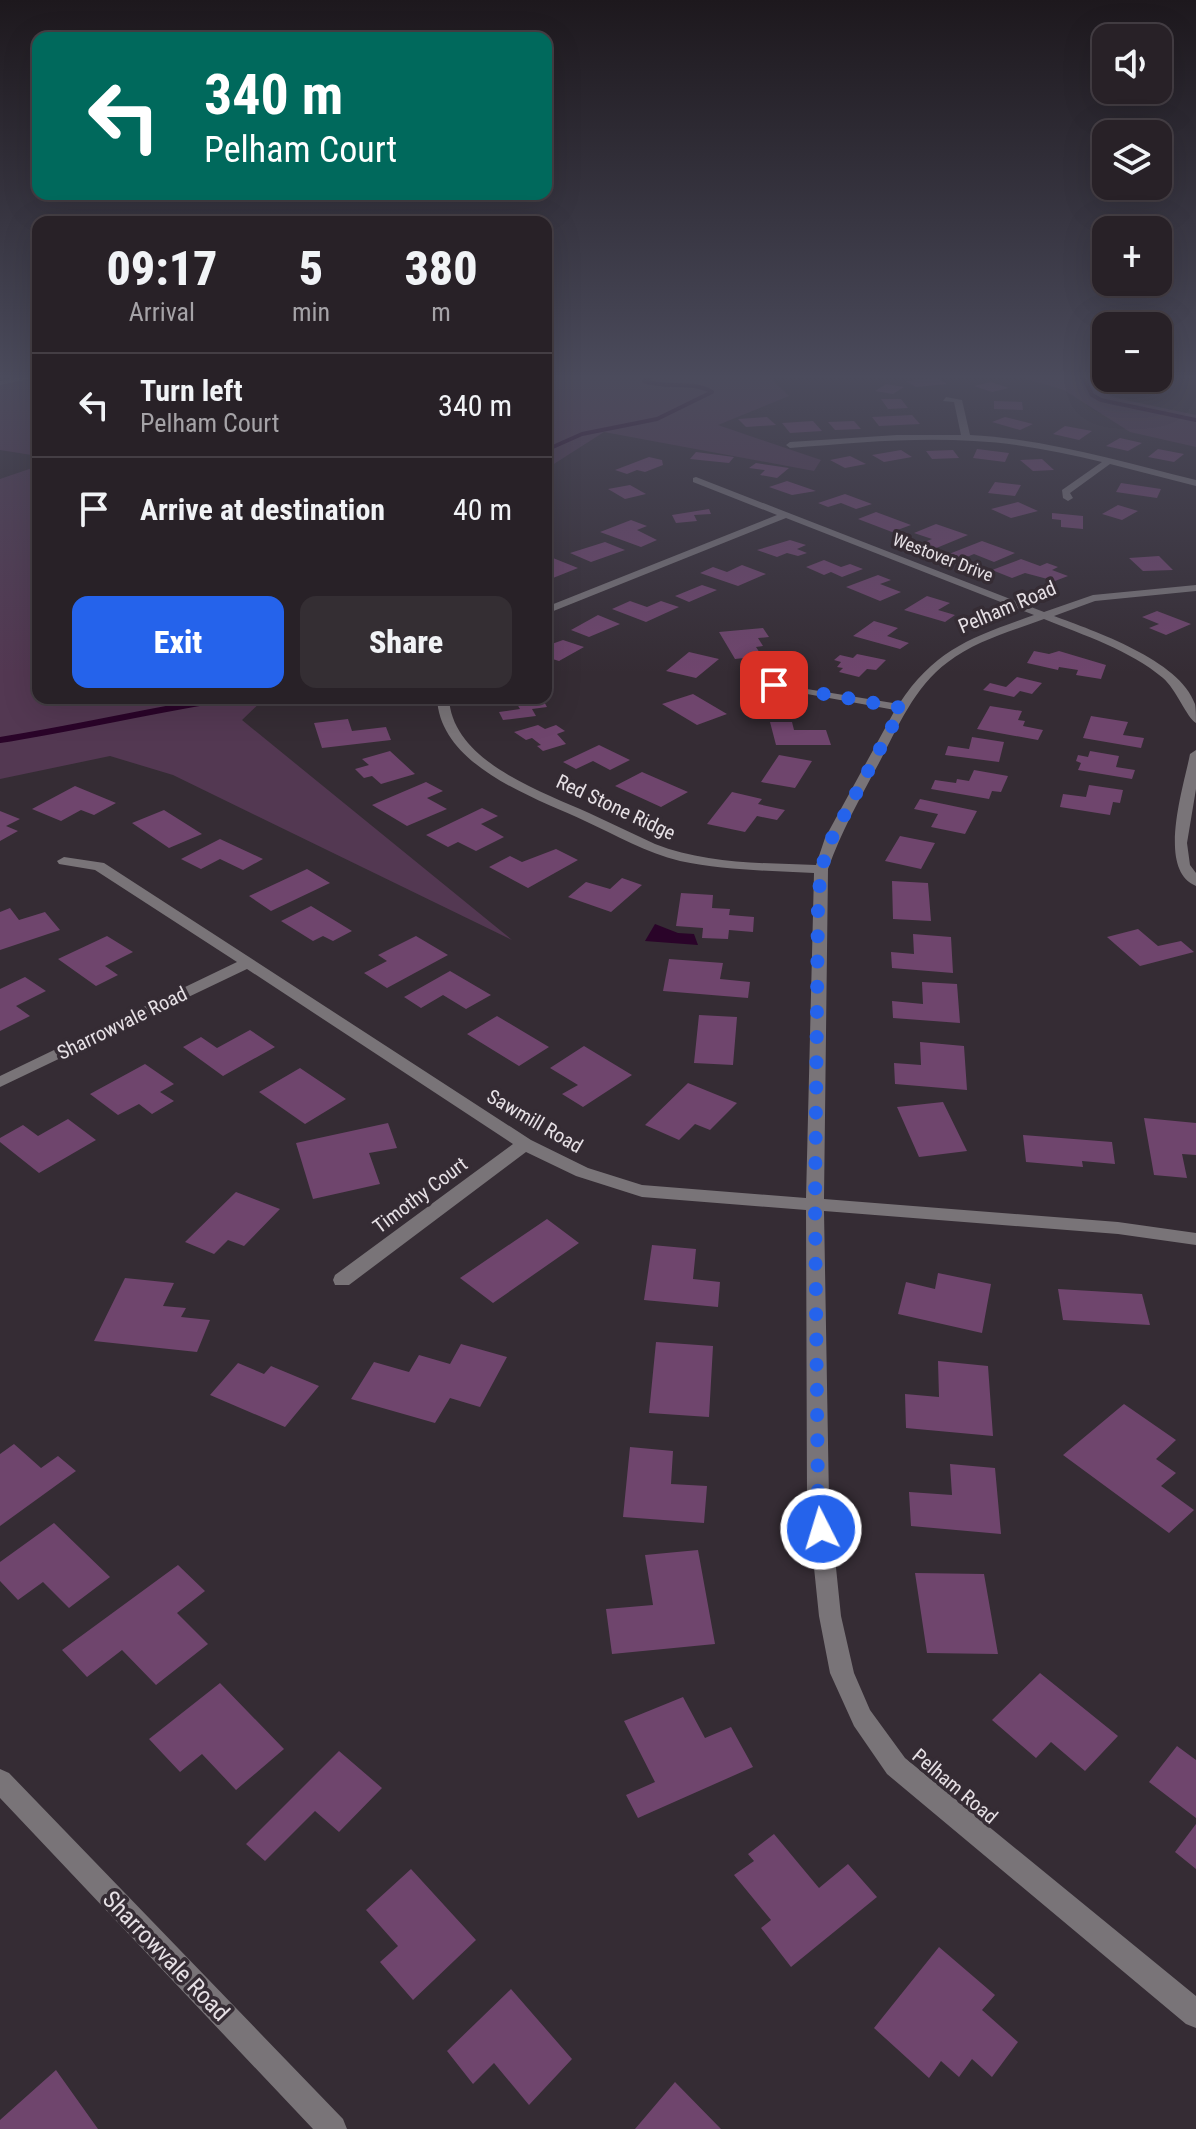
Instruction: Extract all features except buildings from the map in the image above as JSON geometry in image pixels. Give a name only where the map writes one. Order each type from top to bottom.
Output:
[{"type":"street","points":[[1068,498],[1065,492],[1090,474]]},
{"type":"street","points":[[1160,474],[1196,483]]},
{"type":"street","name":"Westover Drive","points":[[696,480],[1043,616],[1133,655],[1162,671],[1190,704],[1196,719]]},
{"type":"street","points":[[552,609],[786,515]]},
{"type":"street","name":"Pelham Road","points":[[1196,588],[1093,598],[992,634],[945,658],[920,681],[902,708],[832,838],[821,869],[815,1204],[818,1500],[830,1616],[842,1673],[862,1718],[896,1766],[1196,2014]]},
{"type":"street","points":[[774,685],[902,708]]},
{"type":"street","name":"Red Stone Ridge","points":[[443,704],[443,715],[459,741],[482,762],[514,781],[640,842],[677,857],[725,864],[821,869]]},
{"type":"street","points":[[1196,754],[1180,843],[1183,865],[1196,882]]},
{"type":"street","name":"Sawmill Road","points":[[64,861],[99,866],[525,1144],[556,1162],[601,1181],[642,1191],[1118,1228],[1196,1239]]},
{"type":"street","name":"Sharrowvale Road","points":[[0,1082],[245,964]]},
{"type":"street","name":"Timothy Court","points":[[342,1280],[525,1144]]},
{"type":"street","name":"Sharrowvale Road","points":[[0,1781],[333,2129]]},
{"type":"shaded area","points":[[14,474],[32,474],[32,704],[259,704],[242,720],[512,940],[173,775],[110,756],[0,779],[0,479]]},
{"type":"shaded area","points":[[655,924],[678,933],[694,934],[698,945],[645,941]]},
{"type":"waterway","points":[[0,740],[196,704]]},
{"type":"route","points":[[774,685],[902,708],[832,838],[821,869],[815,1204],[818,1500],[821,1529]]}]
